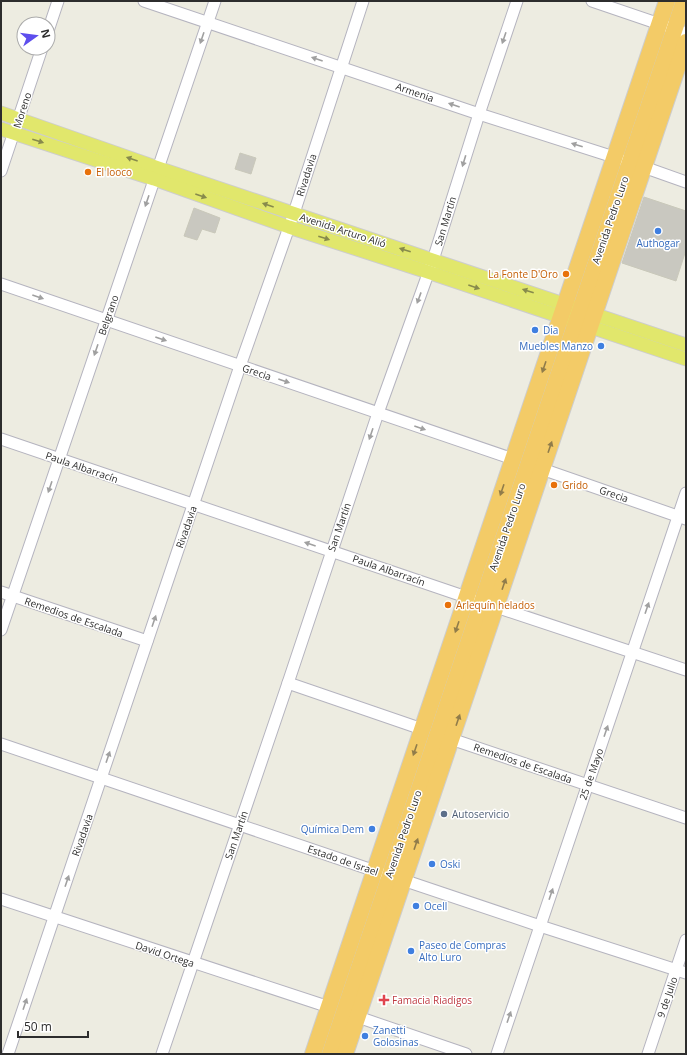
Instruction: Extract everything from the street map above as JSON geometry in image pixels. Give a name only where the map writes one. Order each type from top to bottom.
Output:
[{"type":"highway","name":"Avenida Pedro Luro","points":[[345,1054],[358,1017],[422,729],[542,469],[614,157],[667,1]]},
{"type":"highway","name":"Avenida Pedro Luro","points":[[637,165],[680,31],[684,1]]},
{"type":"highway","name":"Avenida Pedro Luro","points":[[330,1054],[578,315],[686,42]]},
{"type":"highway","name":"Avenida Pedro Luro","points":[[313,1054],[329,1008],[452,739],[513,459],[578,315]]},
{"type":"main road","name":"Avenida Arturo Alió","points":[[1,113],[156,173],[289,227],[428,272],[686,345]]},
{"type":"main road","name":"Avenida Arturo Alió","points":[[1,129],[294,213],[433,260],[578,315],[686,359]]},
{"type":"street","points":[[53,16],[58,1]]},
{"type":"street","name":"Armenia","points":[[144,1],[686,182]]},
{"type":"street","name":"Belgrano","points":[[1,630],[215,1]]},
{"type":"street","name":"Rivadavia","points":[[7,1053],[240,366],[294,213],[363,1]]},
{"type":"street","name":"San Martín","points":[[162,1054],[378,413],[433,260],[479,114],[517,1]]},
{"type":"street","points":[[592,1],[680,31]]},
{"type":"street","name":"Moreno","points":[[1,171],[39,56]]},
{"type":"street","name":"Grecia","points":[[1,284],[513,459]]},
{"type":"street","name":"Paula Albarracín","points":[[1,439],[686,670]]},
{"type":"street","name":"Grecia","points":[[542,469],[682,518]]},
{"type":"street","name":"25 de Mayo","points":[[497,1054],[632,652],[682,518],[686,493]]},
{"type":"street","name":"Remedios de Escalada","points":[[1,592],[147,641]]},
{"type":"street","points":[[288,683],[422,729]]},
{"type":"street","name":"Remedios de Escalada","points":[[452,739],[686,818]]},
{"type":"street","name":"Estado de Israel","points":[[1,744],[240,824],[389,876],[681,972]]},
{"type":"street","name":"David Ortega","points":[[1,899],[329,1008]]},
{"type":"street","name":"9 de Julio","points":[[648,1054],[681,972],[686,940]]},
{"type":"street","points":[[358,1017],[466,1054]]},
{"type":"building","points":[[240,153],[256,158],[251,174],[235,169]]},
{"type":"building","name":"Authogar","points":[[644,197],[686,211],[686,250],[676,281],[622,263]]},
{"type":"building","points":[[194,208],[220,218],[215,233],[202,229],[197,240],[184,236]]},
{"type":"place","name":"El looco","points":[[88,172]]},
{"type":"place","name":"Authogar","points":[[658,231]]},
{"type":"place","name":"La Fonte D'Oro","points":[[566,274]]},
{"type":"place","name":"Dia","points":[[535,330]]},
{"type":"place","name":"Muebles Manzo","points":[[601,346]]},
{"type":"place","name":"Grido","points":[[554,485]]},
{"type":"place","name":"Arlequín helados","points":[[448,605]]},
{"type":"place","name":"Autoservicio","points":[[444,814]]},
{"type":"place","name":"Química Dem","points":[[372,829]]},
{"type":"place","name":"Oski","points":[[432,864]]},
{"type":"place","name":"Ocell","points":[[416,906]]},
{"type":"place","name":"Paseo de Compras Alto Luro","points":[[411,951]]},
{"type":"place","name":"Famacia Riadigos","points":[[384,1000]]},
{"type":"place","name":"Zanetti Golosinas","points":[[365,1036]]}]
